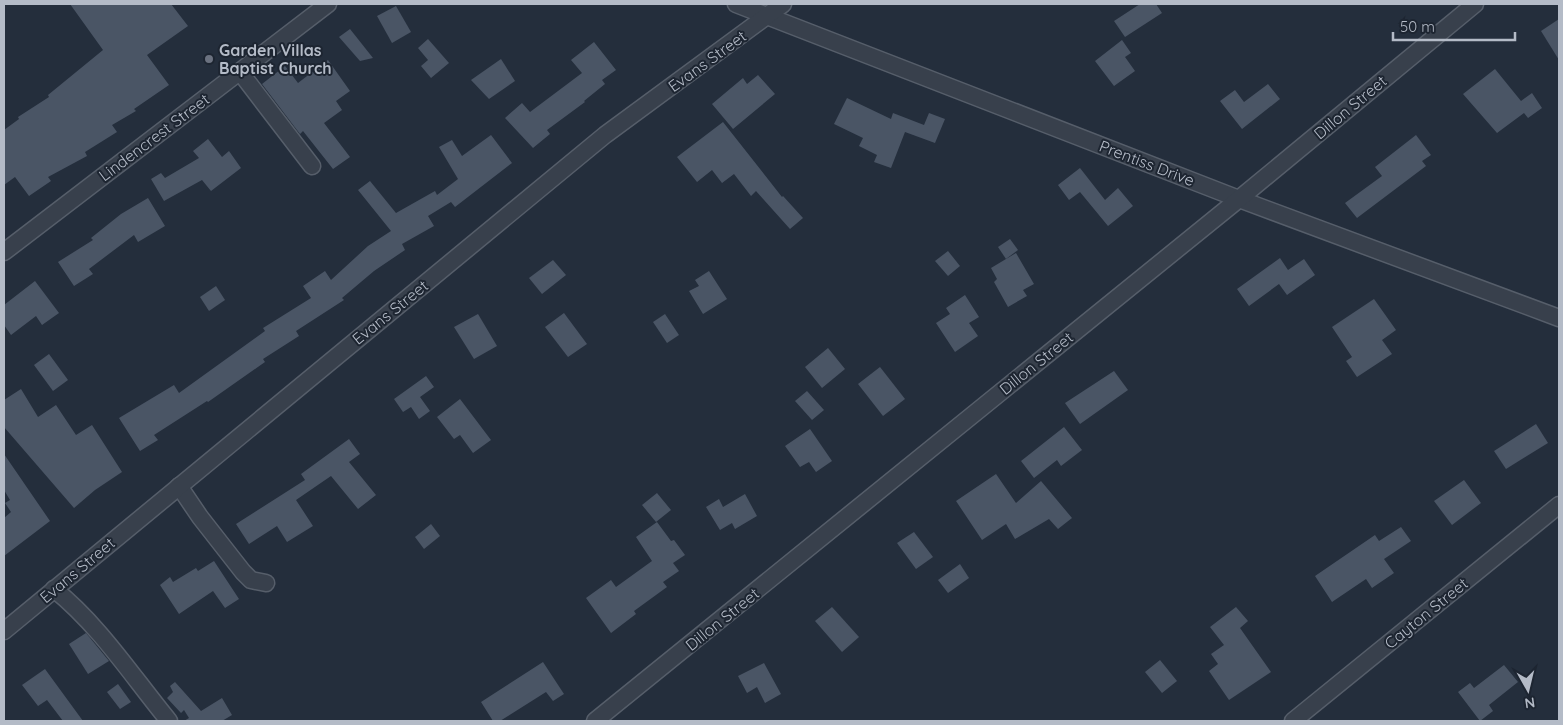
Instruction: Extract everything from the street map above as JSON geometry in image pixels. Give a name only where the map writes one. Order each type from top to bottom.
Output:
[{"type":"street","name":"Lindencrest Street","points":[[4,252],[328,4]]},
{"type":"street","name":"Prentiss Drive","points":[[736,4],[1239,199],[1559,318]]},
{"type":"street","name":"Evans Street","points":[[4,631],[605,135],[783,4]]},
{"type":"street","name":"Dillon Street","points":[[595,721],[1239,199],[1475,4]]},
{"type":"street","points":[[240,72],[312,166]]},
{"type":"street","points":[[179,486],[200,517],[243,572],[251,580],[266,583]]},
{"type":"street","name":"Cayton Street","points":[[1294,721],[1559,505]]},
{"type":"street","points":[[54,589],[73,604],[98,630],[169,721]]},
{"type":"building","points":[[70,4],[171,4],[188,26],[147,55],[169,85],[134,109],[136,111],[112,125],[117,132],[85,152],[87,156],[48,177],[51,181],[29,196],[15,177],[4,185],[4,130],[19,119],[18,117],[49,97],[48,95],[103,50]]},
{"type":"building","points":[[1140,4],[1156,4],[1162,13],[1125,37],[1114,21]]},
{"type":"building","points":[[396,6],[411,32],[392,43],[377,16]]},
{"type":"building","points":[[1559,19],[1559,60],[1541,31]]},
{"type":"building","points":[[350,29],[373,58],[360,61],[339,37]]},
{"type":"building","points":[[428,39],[449,63],[431,78],[421,66],[428,60],[418,48]]},
{"type":"building","points":[[1122,40],[1131,53],[1125,57],[1135,71],[1114,86],[1095,61]]},
{"type":"building","points":[[594,42],[616,70],[602,80],[605,84],[585,102],[547,130],[550,134],[533,148],[505,118],[522,103],[530,112],[582,73],[571,60]]},
{"type":"building","points":[[501,59],[515,81],[489,99],[471,80]]},
{"type":"building","points":[[328,60],[350,91],[336,101],[342,110],[324,123],[350,157],[333,169],[303,131],[300,134],[262,84],[285,66],[298,83]]},
{"type":"building","points":[[1495,69],[1521,101],[1532,93],[1542,108],[1528,118],[1524,113],[1497,133],[1463,94]]},
{"type":"building","points":[[758,75],[775,94],[733,129],[712,104],[743,78],[747,84]]},
{"type":"building","points":[[1268,84],[1280,99],[1242,129],[1220,101],[1235,90],[1244,102]]},
{"type":"building","points":[[847,98],[891,119],[893,113],[924,125],[929,113],[945,119],[935,143],[905,132],[891,168],[874,162],[877,155],[859,146],[863,138],[834,124]]},
{"type":"building","points":[[723,122],[782,197],[803,218],[790,229],[756,191],[751,196],[734,174],[722,183],[712,170],[697,182],[677,157]]},
{"type":"building","points":[[491,135],[512,163],[455,207],[451,202],[428,216],[434,226],[402,244],[405,250],[374,271],[342,298],[344,300],[296,331],[299,336],[263,359],[265,362],[208,402],[154,435],[158,440],[140,451],[119,418],[174,385],[179,393],[265,331],[263,328],[311,298],[303,286],[325,271],[331,280],[368,246],[391,231],[358,190],[370,181],[396,213],[435,191],[437,195],[458,179],[439,147],[452,140],[462,156]]},
{"type":"building","points":[[1416,135],[1431,155],[1422,161],[1426,166],[1357,218],[1345,203],[1382,176],[1375,167]]},
{"type":"building","points":[[208,139],[222,157],[229,151],[241,168],[211,191],[202,180],[164,201],[151,179],[161,173],[165,178],[199,158],[193,151]]},
{"type":"building","points":[[1080,168],[1105,200],[1118,188],[1133,206],[1108,226],[1080,192],[1069,200],[1058,185]]},
{"type":"building","points":[[148,198],[165,226],[138,242],[134,235],[89,269],[93,274],[74,286],[58,262],[93,240],[91,238],[121,214]]},
{"type":"building","points":[[1010,239],[1018,250],[1006,259],[998,247]]},
{"type":"building","points":[[948,251],[960,266],[948,276],[935,261]]},
{"type":"building","points":[[1016,253],[1034,284],[1023,290],[1027,296],[1008,307],[994,282],[997,279],[991,268]]},
{"type":"building","points":[[1280,258],[1288,270],[1304,259],[1315,275],[1287,295],[1279,284],[1249,306],[1237,289]]},
{"type":"building","points":[[553,260],[566,275],[542,294],[529,278]]},
{"type":"building","points":[[709,271],[727,299],[703,314],[689,291],[699,286],[695,280]]},
{"type":"building","points":[[35,281],[59,313],[42,325],[36,316],[11,335],[4,325],[4,305]]},
{"type":"building","points":[[216,286],[225,300],[209,311],[200,297]]},
{"type":"building","points":[[965,295],[979,317],[969,323],[978,336],[955,352],[936,323],[950,314],[946,308]]},
{"type":"building","points":[[1374,299],[1396,330],[1382,340],[1392,354],[1357,377],[1346,361],[1352,357],[1332,327]]},
{"type":"building","points":[[564,313],[587,344],[568,357],[545,327]]},
{"type":"building","points":[[478,314],[497,346],[474,359],[454,327]]},
{"type":"building","points":[[665,314],[679,335],[667,343],[653,322]]},
{"type":"building","points":[[828,348],[845,369],[822,388],[805,367]]},
{"type":"building","points":[[49,354],[68,380],[53,391],[34,365]]},
{"type":"building","points":[[880,367],[905,399],[883,416],[858,384]]},
{"type":"building","points":[[1114,371],[1128,390],[1080,424],[1065,403]]},
{"type":"building","points":[[426,376],[434,387],[420,397],[430,411],[419,419],[411,407],[403,412],[394,399]]},
{"type":"building","points":[[21,389],[38,417],[56,405],[76,435],[92,425],[122,472],[95,490],[74,508],[4,427],[4,400]]},
{"type":"building","points":[[807,391],[824,410],[812,420],[795,401]]},
{"type":"building","points":[[460,399],[491,440],[473,453],[460,435],[454,439],[437,417]]},
{"type":"building","points":[[1536,424],[1548,443],[1506,469],[1494,451]]},
{"type":"building","points":[[1064,427],[1082,450],[1061,466],[1057,460],[1034,478],[1021,461]]},
{"type":"building","points":[[810,429],[832,461],[816,472],[809,462],[800,467],[785,446]]},
{"type":"building","points":[[349,439],[360,454],[349,462],[376,495],[358,509],[331,476],[296,500],[313,526],[287,542],[277,526],[249,544],[236,524],[305,480],[301,474]]},
{"type":"building","points":[[4,454],[50,521],[4,556],[4,518],[11,512],[5,503],[10,500],[4,490]]},
{"type":"building","points":[[996,474],[1016,503],[1041,481],[1072,518],[1058,529],[1049,519],[1015,539],[1006,524],[982,540],[956,501]]},
{"type":"building","points":[[1464,480],[1481,503],[1452,525],[1434,501]]},
{"type":"building","points":[[657,493],[671,510],[656,522],[642,505]]},
{"type":"building","points":[[745,494],[757,516],[735,529],[732,523],[720,530],[706,507],[719,499],[723,507]]},
{"type":"building","points":[[657,522],[671,541],[674,540],[685,555],[673,563],[679,571],[663,582],[667,587],[634,611],[636,614],[611,633],[586,598],[611,580],[616,587],[652,561],[636,537]]},
{"type":"building","points":[[431,524],[440,536],[424,549],[415,537]]},
{"type":"building","points":[[1401,527],[1411,541],[1384,559],[1394,573],[1372,588],[1366,579],[1332,602],[1315,576],[1375,535],[1379,541]]},
{"type":"building","points":[[914,532],[933,557],[916,569],[897,543]]},
{"type":"building","points":[[214,561],[239,599],[225,608],[213,591],[179,614],[160,585],[170,577],[173,582],[196,568],[198,571]]},
{"type":"building","points":[[960,564],[969,578],[948,593],[938,580]]},
{"type":"building","points":[[832,607],[859,637],[842,652],[815,621]]},
{"type":"building","points":[[1236,607],[1248,621],[1240,628],[1271,672],[1229,700],[1209,671],[1218,664],[1211,654],[1224,645],[1210,627]]},
{"type":"building","points":[[86,633],[109,661],[88,674],[69,644]]},
{"type":"building","points":[[1160,660],[1177,681],[1162,693],[1145,672]]},
{"type":"building","points":[[543,662],[564,694],[553,701],[546,692],[500,721],[493,721],[481,702]]},
{"type":"building","points":[[764,663],[781,694],[765,703],[757,687],[747,693],[738,676]]},
{"type":"building","points":[[1504,665],[1518,682],[1489,705],[1493,711],[1480,721],[1458,692],[1470,683],[1474,688]]},
{"type":"building","points":[[45,669],[83,721],[63,721],[47,700],[38,706],[22,685]]},
{"type":"building","points":[[175,682],[201,711],[222,698],[232,715],[222,721],[184,721],[189,718],[184,710],[181,713],[167,698],[173,692],[170,686]]},
{"type":"building","points":[[118,684],[131,702],[120,709],[107,692]]},
{"type":"place","name":"Garden Villas Baptist Church","points":[[209,59]]}]
